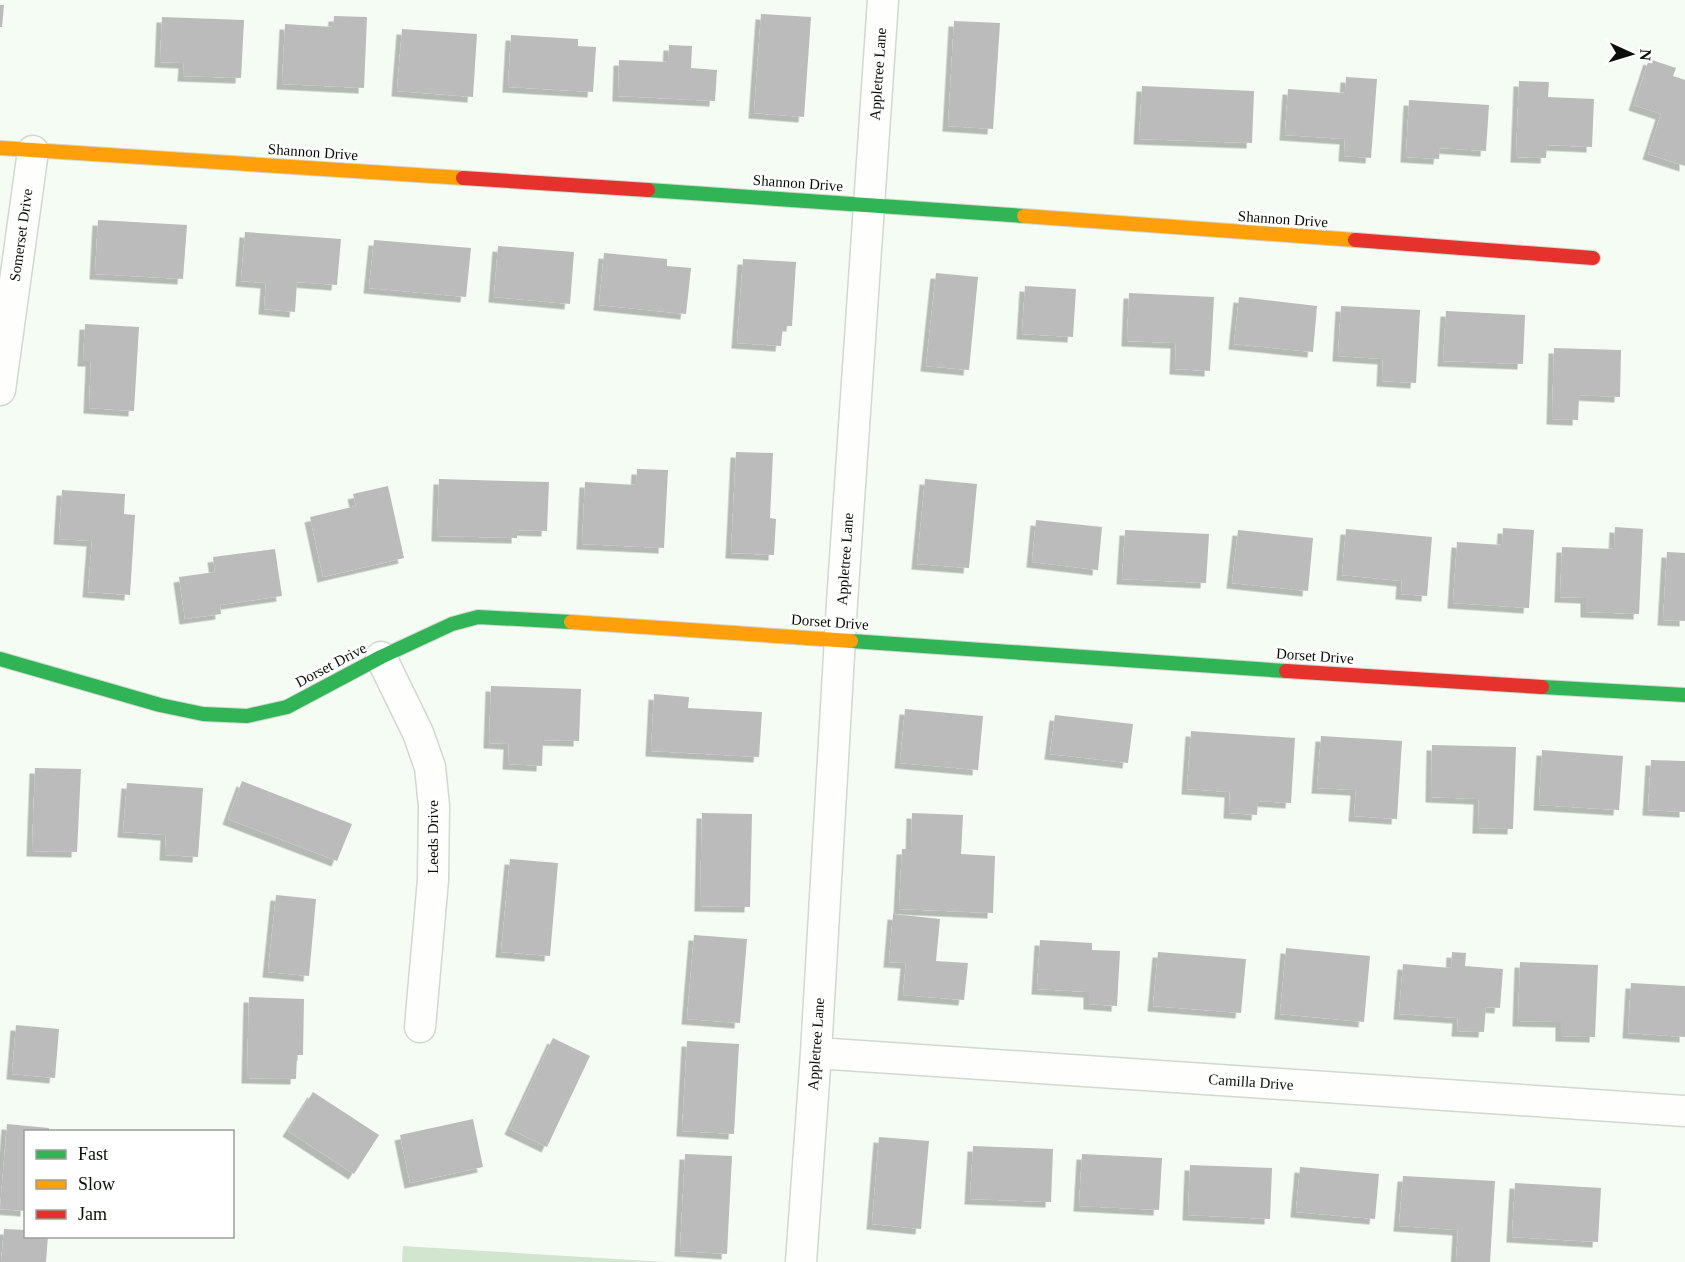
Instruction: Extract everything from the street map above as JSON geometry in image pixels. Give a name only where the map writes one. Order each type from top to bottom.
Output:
[{"type":"street","name":"Appletree Lane","points":[[801,1262],[883,0]]},
{"type":"street","name":"Shannon Drive","points":[[0,148],[868,204],[1593,258]]},
{"type":"street","name":"Somerset Drive","points":[[0,390],[33,151]]},
{"type":"street","name":"Dorset Drive","points":[[0,659],[160,705],[203,714],[247,716],[287,707],[381,657],[452,624],[477,617],[504,617],[1336,674],[1685,695]]},
{"type":"street","name":"Leeds Drive","points":[[381,657],[418,733],[430,767],[434,806],[433,880],[420,1027]]},
{"type":"street","name":"Camilla Drive","points":[[816,1053],[1685,1111]]},
{"type":"green space","points":[[403,1246],[666,1262],[402,1262]]},
{"type":"building","points":[[0,5],[4,5],[2,27],[0,27]]},
{"type":"building","points":[[761,14],[811,17],[804,117],[754,113]]},
{"type":"building","points":[[334,16],[367,17],[364,88],[282,84],[285,24],[333,27]]},
{"type":"building","points":[[162,17],[244,20],[241,78],[183,76],[184,63],[160,62]]},
{"type":"building","points":[[954,21],[1000,23],[993,129],[948,126]]},
{"type":"building","points":[[402,29],[477,34],[473,97],[397,91]]},
{"type":"building","points":[[511,35],[578,39],[578,46],[596,47],[593,92],[508,87]]},
{"type":"building","points":[[669,45],[692,46],[691,68],[717,70],[715,101],[618,96],[619,60],[668,62]]},
{"type":"building","points":[[1649,59],[1676,68],[1673,76],[1685,80],[1685,166],[1648,154],[1661,114],[1634,105]]},
{"type":"building","points":[[1346,77],[1377,79],[1371,158],[1344,156],[1345,139],[1285,135],[1288,89],[1345,93]]},
{"type":"building","points":[[1519,81],[1549,82],[1548,97],[1594,99],[1592,147],[1547,145],[1546,158],[1516,157]]},
{"type":"building","points":[[1142,86],[1254,91],[1252,143],[1139,139]]},
{"type":"building","points":[[1409,100],[1489,105],[1486,151],[1440,148],[1439,159],[1406,157]]},
{"type":"building","points":[[98,220],[187,225],[183,279],[95,274]]},
{"type":"building","points":[[245,232],[341,239],[337,285],[297,282],[295,312],[264,309],[266,283],[241,281]]},
{"type":"building","points":[[374,240],[471,248],[466,297],[369,288]]},
{"type":"building","points":[[498,246],[574,252],[570,304],[494,297]]},
{"type":"building","points":[[604,253],[667,259],[667,266],[691,268],[686,314],[599,305]]},
{"type":"building","points":[[743,259],[796,262],[792,326],[783,326],[781,346],[737,343]]},
{"type":"building","points":[[936,273],[978,277],[969,370],[926,366]]},
{"type":"building","points":[[1025,286],[1076,289],[1073,337],[1022,334]]},
{"type":"building","points":[[1129,293],[1214,297],[1210,371],[1175,369],[1176,343],[1127,341]]},
{"type":"building","points":[[1239,297],[1317,306],[1313,352],[1234,344]]},
{"type":"building","points":[[1341,306],[1420,310],[1416,383],[1382,381],[1383,359],[1338,356]]},
{"type":"building","points":[[1446,311],[1525,315],[1523,364],[1443,361]]},
{"type":"building","points":[[85,324],[139,327],[134,411],[89,408],[91,361],[83,361]]},
{"type":"building","points":[[1554,348],[1621,350],[1620,397],[1579,395],[1578,420],[1552,419]]},
{"type":"building","points":[[736,452],[773,453],[770,518],[776,519],[774,555],[731,553]]},
{"type":"building","points":[[637,469],[668,470],[664,548],[582,544],[585,482],[636,485]]},
{"type":"building","points":[[439,479],[549,482],[547,531],[517,530],[517,538],[437,536]]},
{"type":"building","points":[[925,479],[977,484],[969,568],[917,564]]},
{"type":"building","points":[[388,486],[404,558],[323,577],[310,517],[356,506],[353,494]]},
{"type":"building","points":[[62,490],[125,494],[124,514],[135,515],[130,595],[88,592],[92,541],[59,539]]},
{"type":"building","points":[[1036,520],[1102,527],[1098,570],[1032,562]]},
{"type":"building","points":[[1615,527],[1643,529],[1639,614],[1586,612],[1586,598],[1560,597],[1562,547],[1614,549]]},
{"type":"building","points":[[1503,528],[1534,530],[1529,608],[1453,603],[1457,542],[1502,545]]},
{"type":"building","points":[[1346,529],[1432,537],[1427,596],[1401,594],[1402,581],[1342,575]]},
{"type":"building","points":[[1125,530],[1209,534],[1206,583],[1122,579]]},
{"type":"building","points":[[1238,530],[1313,538],[1308,591],[1232,583]]},
{"type":"building","points":[[275,549],[282,596],[220,605],[221,614],[185,619],[179,577],[215,572],[213,557]]},
{"type":"building","points":[[1667,552],[1685,553],[1685,621],[1663,620]]},
{"type":"building","points":[[491,686],[581,689],[579,741],[543,740],[542,766],[508,764],[509,744],[489,743]]},
{"type":"building","points":[[654,694],[689,697],[688,708],[762,712],[759,757],[651,751]]},
{"type":"building","points":[[905,709],[983,716],[978,770],[900,763]]},
{"type":"building","points":[[1055,715],[1133,724],[1128,763],[1050,754]]},
{"type":"building","points":[[1191,731],[1295,738],[1291,803],[1258,801],[1257,815],[1229,813],[1230,792],[1187,789]]},
{"type":"building","points":[[1321,736],[1402,741],[1397,819],[1354,816],[1356,790],[1317,788]]},
{"type":"building","points":[[1432,745],[1516,747],[1513,829],[1478,828],[1479,799],[1431,797]]},
{"type":"building","points":[[1542,750],[1623,756],[1619,810],[1539,805]]},
{"type":"building","points":[[1651,760],[1685,761],[1685,812],[1648,810]]},
{"type":"building","points":[[35,768],[81,769],[77,852],[32,851]]},
{"type":"building","points":[[242,781],[352,824],[337,861],[228,819]]},
{"type":"building","points":[[127,783],[203,788],[198,857],[165,855],[166,835],[123,832]]},
{"type":"building","points":[[702,813],[752,814],[750,907],[700,906]]},
{"type":"building","points":[[912,813],[963,815],[961,854],[995,856],[993,913],[899,909],[902,849],[911,849]]},
{"type":"building","points":[[510,859],[558,863],[550,956],[501,952]]},
{"type":"building","points":[[276,895],[316,899],[309,976],[268,972]]},
{"type":"building","points":[[893,914],[940,919],[936,961],[968,963],[964,1000],[903,995],[906,963],[889,962]]},
{"type":"building","points":[[694,935],[747,939],[740,1023],[687,1019]]},
{"type":"building","points":[[1040,940],[1092,943],[1092,950],[1120,951],[1117,1006],[1089,1004],[1089,992],[1037,989]]},
{"type":"building","points":[[1286,948],[1370,956],[1364,1022],[1280,1014]]},
{"type":"building","points":[[1158,952],[1246,959],[1241,1013],[1153,1006]]},
{"type":"building","points":[[1452,952],[1466,953],[1465,966],[1503,969],[1500,1008],[1486,1007],[1484,1032],[1457,1031],[1458,1018],[1399,1014],[1403,964],[1451,968]]},
{"type":"building","points":[[1520,962],[1598,965],[1595,1037],[1561,1036],[1561,1022],[1518,1021]]},
{"type":"building","points":[[1631,983],[1685,986],[1685,1037],[1628,1033]]},
{"type":"building","points":[[249,997],[304,999],[303,1055],[297,1055],[296,1079],[247,1078]]},
{"type":"building","points":[[16,1025],[59,1029],[55,1078],[12,1074]]},
{"type":"building","points":[[553,1038],[590,1056],[547,1147],[510,1129]]},
{"type":"building","points":[[687,1041],[739,1044],[734,1134],[682,1131]]},
{"type":"building","points":[[313,1092],[379,1135],[354,1174],[288,1131]]},
{"type":"building","points":[[473,1119],[483,1167],[410,1183],[400,1135]]},
{"type":"building","points":[[7,1124],[49,1128],[49,1130],[24,1130],[24,1211],[0,1209]]},
{"type":"building","points":[[879,1137],[929,1141],[921,1229],[872,1224]]},
{"type":"building","points":[[973,1146],[1053,1149],[1051,1202],[970,1199]]},
{"type":"building","points":[[685,1154],[732,1156],[727,1254],[680,1251]]},
{"type":"building","points":[[1082,1154],[1162,1158],[1159,1210],[1079,1206]]},
{"type":"building","points":[[1190,1165],[1272,1168],[1270,1219],[1188,1215]]},
{"type":"building","points":[[1300,1167],[1379,1174],[1375,1219],[1296,1212]]},
{"type":"building","points":[[1403,1176],[1495,1181],[1490,1262],[1456,1262],[1458,1230],[1399,1226]]},
{"type":"building","points":[[1515,1183],[1601,1188],[1598,1242],[1512,1237]]},
{"type":"building","points":[[4,1229],[24,1230],[24,1238],[48,1238],[46,1262],[1,1262]]},
{"type":"traffic: fast","points":[[648,190],[1024,216]]},
{"type":"traffic: fast","points":[[0,659],[160,705],[203,714],[247,716],[287,707],[381,657],[452,624],[478,617],[571,622]]},
{"type":"traffic: fast","points":[[851,641],[1286,671]]},
{"type":"traffic: fast","points":[[1542,687],[1685,695]]},
{"type":"traffic: slow","points":[[0,148],[463,178]]},
{"type":"traffic: slow","points":[[1024,216],[1355,240]]},
{"type":"traffic: slow","points":[[571,622],[851,641]]},
{"type":"traffic: jam","points":[[463,178],[648,190]]},
{"type":"traffic: jam","points":[[1355,240],[1593,258]]},
{"type":"traffic: jam","points":[[1286,671],[1542,687]]}]
